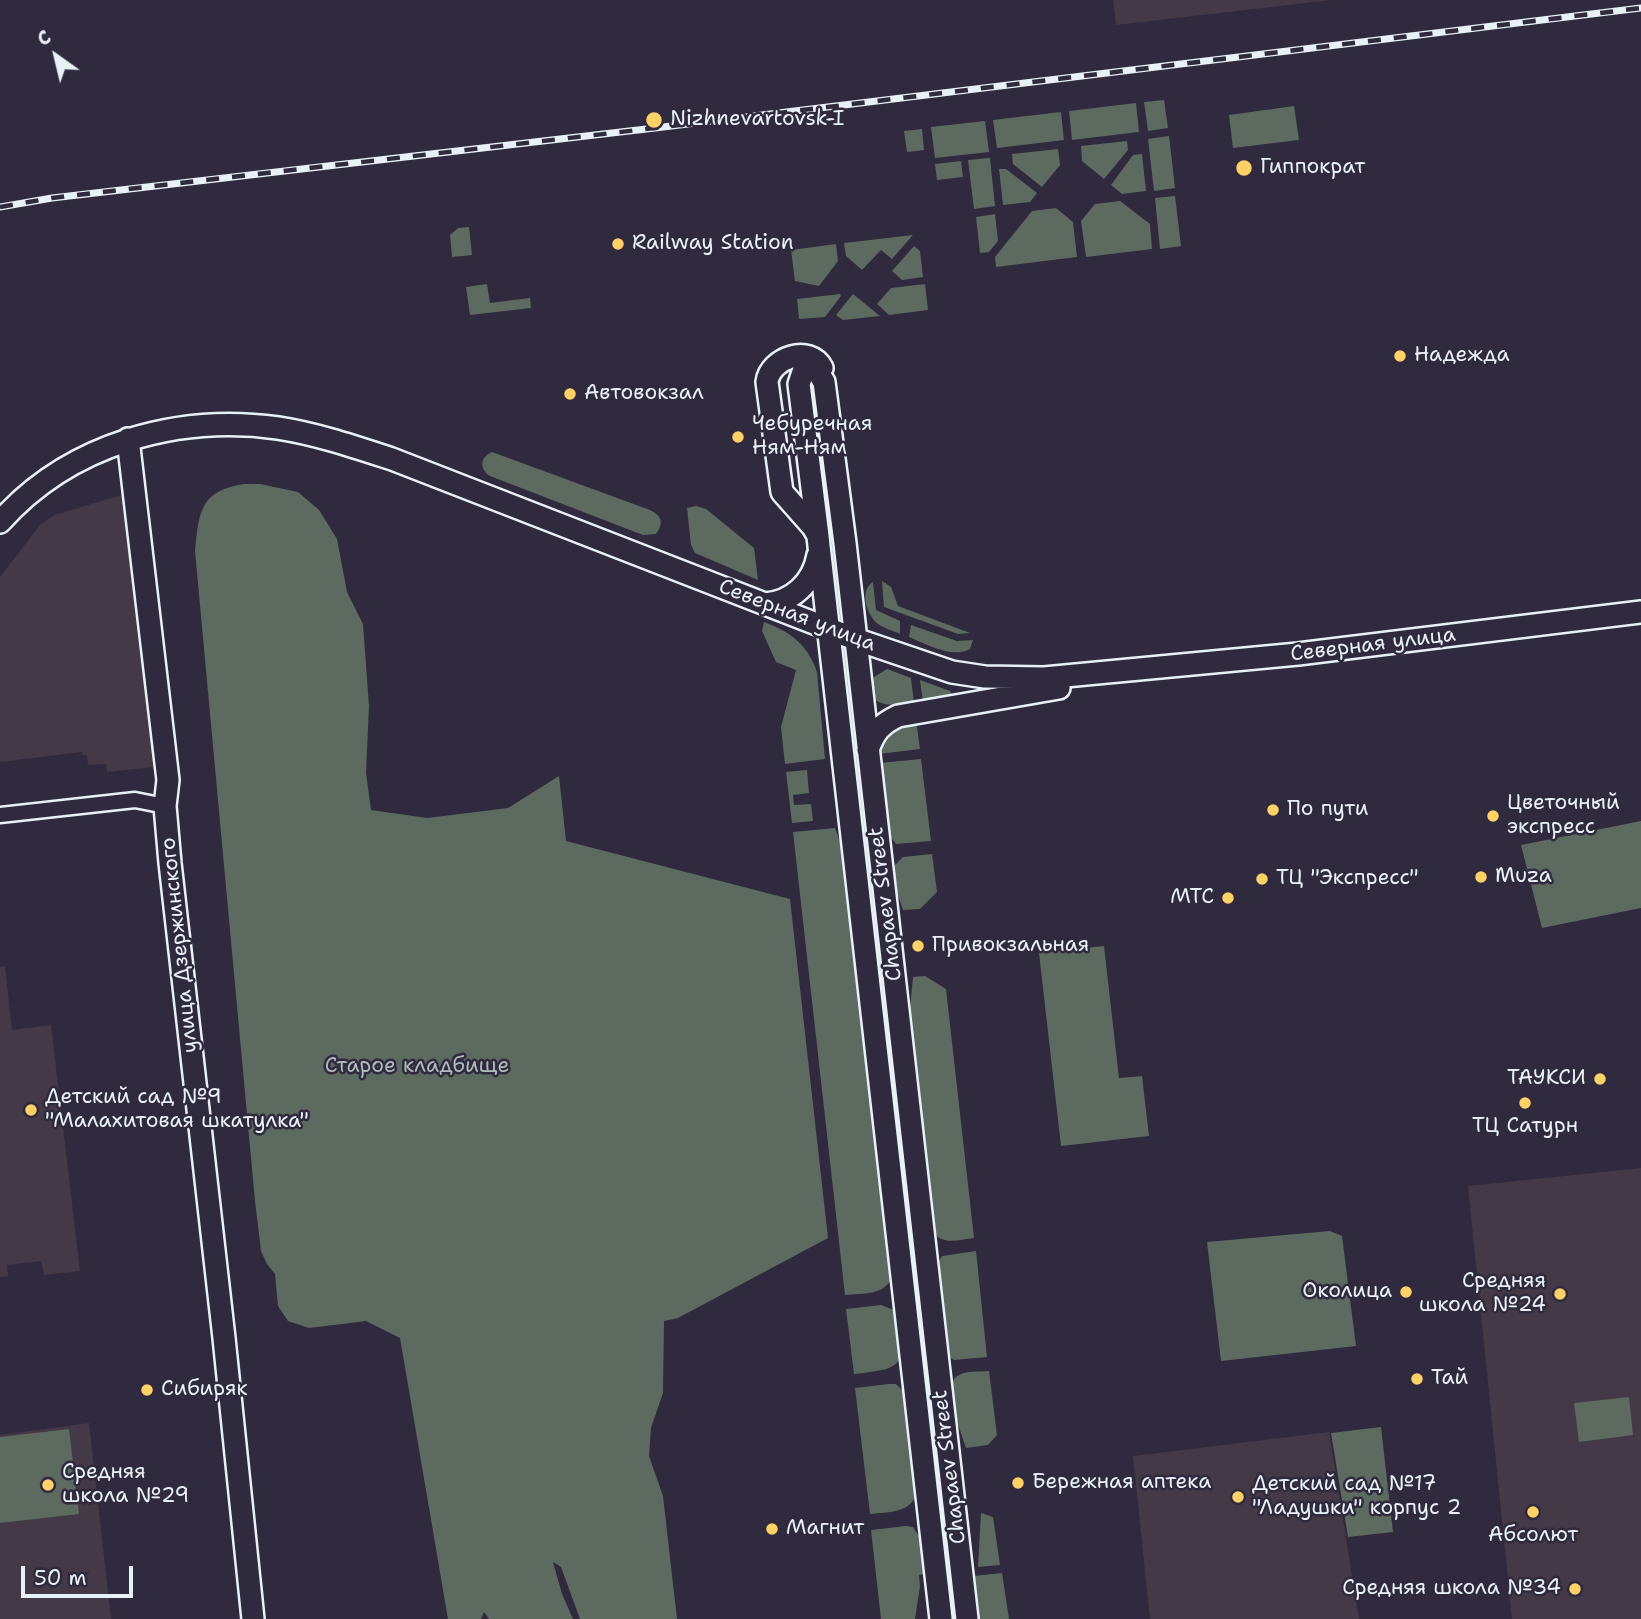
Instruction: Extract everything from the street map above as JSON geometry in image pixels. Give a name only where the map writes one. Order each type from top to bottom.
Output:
[{"type":"main road","points":[[765,604],[780,602],[800,589],[815,567],[818,541],[807,520],[782,492],[767,382],[770,371],[788,358],[810,356],[820,363],[824,382]]},
{"type":"main road","name":"Chapaev Street","points":[[941,1619],[799,380],[805,370],[813,369],[821,374],[824,382],[967,1619]]},
{"type":"main road","name":"Северная улица","points":[[0,522],[33,491],[59,472],[102,449],[128,439],[205,425],[255,425],[314,435],[423,470],[855,639],[932,666],[985,677],[1044,678],[1209,664],[1641,612]]},
{"type":"main road","name":"улица Дзержинского","points":[[128,439],[168,780],[165,806],[253,1619]]},
{"type":"main road","points":[[868,750],[874,733],[881,726],[908,713],[1209,664]]},
{"type":"main road","points":[[884,1114],[909,1111]]},
{"type":"street","points":[[0,815],[135,800],[165,806]]},
{"type":"shaded area","points":[[1113,0],[1332,0],[1116,25]]},
{"type":"shaded area","points":[[122,495],[154,767],[107,772],[106,764],[88,765],[87,755],[82,755],[82,752],[0,762],[0,577],[40,525],[54,515]]},
{"type":"shaded area","name":"Детский сад №9 \"Малахитовая шкатулка\"","points":[[5,966],[12,1030],[51,1025],[80,1271],[44,1275],[41,1261],[7,1265],[8,1276],[0,1277],[0,967]]},
{"type":"shaded area","name":"Средняя школа №24","points":[[1641,1168],[1641,1619],[1512,1619],[1468,1186]]},
{"type":"shaded area","name":"Средняя школа №29","points":[[89,1423],[111,1619],[0,1619],[0,1435]]},
{"type":"shaded area","name":"Детский сад №17 \"Ладушки\" корпус 2","points":[[1329,1432],[1359,1619],[1150,1619],[1133,1456]]},
{"type":"green space","points":[[1164,100],[1168,128],[1148,131],[1144,102]]},
{"type":"green space","points":[[1136,103],[1139,132],[1072,140],[1069,111]]},
{"type":"green space","points":[[1294,106],[1299,140],[1233,148],[1229,115]]},
{"type":"green space","points":[[1061,112],[1064,140],[997,148],[993,120]]},
{"type":"green space","points":[[985,121],[989,152],[935,158],[931,127]]},
{"type":"green space","points":[[922,129],[924,150],[907,152],[904,131]]},
{"type":"green space","points":[[1169,136],[1175,188],[1154,191],[1148,139]]},
{"type":"green space","points":[[1127,141],[1128,150],[1104,179],[1082,161],[1081,146]]},
{"type":"green space","points":[[1058,149],[1060,165],[1042,187],[1013,164],[1012,154]]},
{"type":"green space","points":[[1142,154],[1146,191],[1122,194],[1111,185],[1133,155]]},
{"type":"green space","points":[[990,158],[995,206],[974,209],[968,160]]},
{"type":"green space","points":[[961,161],[963,177],[937,180],[935,164]]},
{"type":"green space","points":[[999,169],[1006,169],[1037,193],[1030,202],[1003,205]]},
{"type":"green space","points":[[1175,196],[1181,246],[1160,249],[1155,198]]},
{"type":"green space","points":[[1120,201],[1150,224],[1152,249],[1086,257],[1081,221],[1095,204]]},
{"type":"green space","points":[[1056,208],[1073,222],[1077,257],[996,267],[995,257],[1032,211]]},
{"type":"green space","points":[[995,214],[998,241],[989,252],[980,253],[976,217]]},
{"type":"green space","points":[[469,227],[472,255],[452,257],[450,235],[458,228]]},
{"type":"green space","points":[[913,235],[892,259],[881,250],[862,270],[846,256],[844,243]]},
{"type":"green space","points":[[836,244],[838,261],[819,286],[795,281],[791,250]]},
{"type":"green space","points":[[914,246],[920,251],[923,277],[902,280],[892,271]]},
{"type":"green space","points":[[487,284],[490,303],[530,298],[531,308],[470,315],[466,287]]},
{"type":"green space","points":[[925,284],[928,310],[889,315],[877,304],[891,288]]},
{"type":"green space","points":[[840,294],[825,317],[799,319],[797,299]]},
{"type":"green space","points":[[853,294],[880,316],[843,320],[836,315]]},
{"type":"green space","points":[[812,380],[816,383],[840,609],[836,607]]},
{"type":"green space","points":[[492,452],[650,510],[660,520],[659,530],[656,534],[643,535],[490,476],[482,463]]},
{"type":"green space","name":"Старое кладбище","points":[[244,484],[260,484],[298,492],[319,510],[337,539],[347,592],[363,624],[369,706],[366,773],[371,810],[427,818],[508,808],[559,776],[566,841],[790,899],[828,1238],[678,1318],[664,1321],[663,1393],[651,1428],[649,1456],[663,1496],[677,1619],[580,1619],[561,1567],[553,1562],[562,1594],[573,1619],[489,1619],[484,1612],[481,1619],[448,1619],[400,1338],[366,1321],[309,1328],[288,1321],[278,1306],[275,1274],[261,1251],[255,1201],[195,551],[204,505],[218,492]]},
{"type":"green space","points":[[696,506],[706,509],[754,548],[758,580],[695,553],[691,545],[687,508]]},
{"type":"green space","points":[[882,581],[891,587],[898,606],[970,633],[958,634],[884,607]]},
{"type":"green space","points":[[873,582],[876,610],[900,621],[900,634],[878,624],[867,609],[866,591]]},
{"type":"green space","points":[[764,622],[782,630],[809,654],[817,672],[825,759],[785,764],[781,727],[796,670],[776,662],[762,631]]},
{"type":"green space","points":[[911,625],[957,641],[973,640],[970,649],[963,652],[931,647],[909,637]]},
{"type":"green space","points":[[887,669],[911,678],[914,703],[889,705],[876,700],[872,695],[874,677]]},
{"type":"green space","points":[[920,680],[950,691],[953,697],[923,702]]},
{"type":"green space","points":[[848,686],[852,690],[859,756],[853,757],[845,688]]},
{"type":"green space","points":[[916,720],[920,749],[879,754],[887,735]]},
{"type":"green space","points":[[921,759],[931,841],[896,844],[889,835],[880,763]]},
{"type":"green space","points":[[861,764],[900,1097],[891,1098],[854,765]]},
{"type":"green space","points":[[807,770],[809,793],[793,795],[794,805],[811,804],[813,821],[792,823],[786,772]]},
{"type":"green space","points":[[1641,821],[1641,908],[1542,928],[1521,845]]},
{"type":"green space","points":[[835,828],[845,856],[892,1277],[879,1291],[845,1295],[793,832]]},
{"type":"green space","points":[[932,854],[937,892],[920,909],[903,910],[893,880],[894,866],[903,857]]},
{"type":"green space","points":[[1104,946],[1119,1078],[1142,1076],[1149,1136],[1061,1146],[1039,953]]},
{"type":"green space","points":[[925,976],[946,989],[974,1238],[956,1241],[940,1238],[932,1230],[909,1019],[913,977]]},
{"type":"green space","points":[[903,1124],[953,1571],[943,1572],[894,1125]]},
{"type":"green space","points":[[1330,1231],[1342,1236],[1356,1346],[1221,1361],[1207,1242]]},
{"type":"green space","points":[[976,1251],[987,1357],[954,1360],[948,1356],[946,1349],[936,1267],[942,1256]]},
{"type":"green space","points":[[881,1305],[898,1314],[901,1354],[893,1366],[854,1374],[846,1309]]},
{"type":"green space","points":[[989,1371],[997,1435],[988,1445],[966,1448],[952,1401],[952,1383],[963,1373]]},
{"type":"green space","points":[[896,1384],[907,1395],[917,1491],[911,1504],[899,1510],[870,1514],[855,1388]]},
{"type":"green space","points":[[1629,1397],[1633,1435],[1579,1442],[1574,1403]]},
{"type":"green space","points":[[1381,1427],[1393,1532],[1348,1537],[1331,1433]]},
{"type":"green space","points":[[69,1429],[79,1514],[0,1523],[0,1437]]},
{"type":"green space","points":[[981,1513],[993,1517],[1000,1565],[978,1567]]},
{"type":"green space","points":[[913,1527],[921,1539],[925,1574],[919,1575],[915,1619],[881,1619],[871,1530]]},
{"type":"green space","points":[[1002,1573],[1009,1619],[976,1619],[973,1576]]},
{"type":"railway","points":[[0,207],[52,198],[1641,8]]},
{"type":"place","name":"Nizhnevartovsk-I","points":[[654,120]]},
{"type":"place","name":"Гиппократ","points":[[1244,168]]},
{"type":"place","name":"Railway Station","points":[[618,244]]},
{"type":"place","name":"Надежда","points":[[1400,356]]},
{"type":"place","name":"Автовокзал","points":[[570,394]]},
{"type":"place","name":"Чебуречная Ням-Ням","points":[[738,437]]},
{"type":"place","name":"По пути","points":[[1273,810]]},
{"type":"place","name":"Цветочный экспресс","points":[[1493,816]]},
{"type":"place","name":"Muza","points":[[1481,877]]},
{"type":"place","name":"ТЦ \"Экспресс\"","points":[[1262,879]]},
{"type":"place","name":"МТС","points":[[1228,898]]},
{"type":"place","name":"Привокзальная","points":[[918,946]]},
{"type":"place","name":"ТАУКСИ","points":[[1600,1079]]},
{"type":"place","name":"ТЦ Сатурн","points":[[1525,1103]]},
{"type":"place","name":"Детский сад №9 \"Малахитовая шкатулка\"","points":[[31,1110]]},
{"type":"place","name":"Околица","points":[[1406,1292]]},
{"type":"place","name":"Средняя школа №24","points":[[1560,1294]]},
{"type":"place","name":"Тай","points":[[1417,1379]]},
{"type":"place","name":"Сибиряк","points":[[147,1390]]},
{"type":"place","name":"Бережная аптека","points":[[1018,1483]]},
{"type":"place","name":"Средняя школа №29","points":[[48,1485]]},
{"type":"place","name":"Детский сад №17 \"Ладушки\" корпус 2","points":[[1238,1497]]},
{"type":"place","name":"Абсолют","points":[[1533,1512]]},
{"type":"place","name":"Магнит","points":[[772,1529]]},
{"type":"place","name":"Средняя школа №34","points":[[1575,1589]]}]
